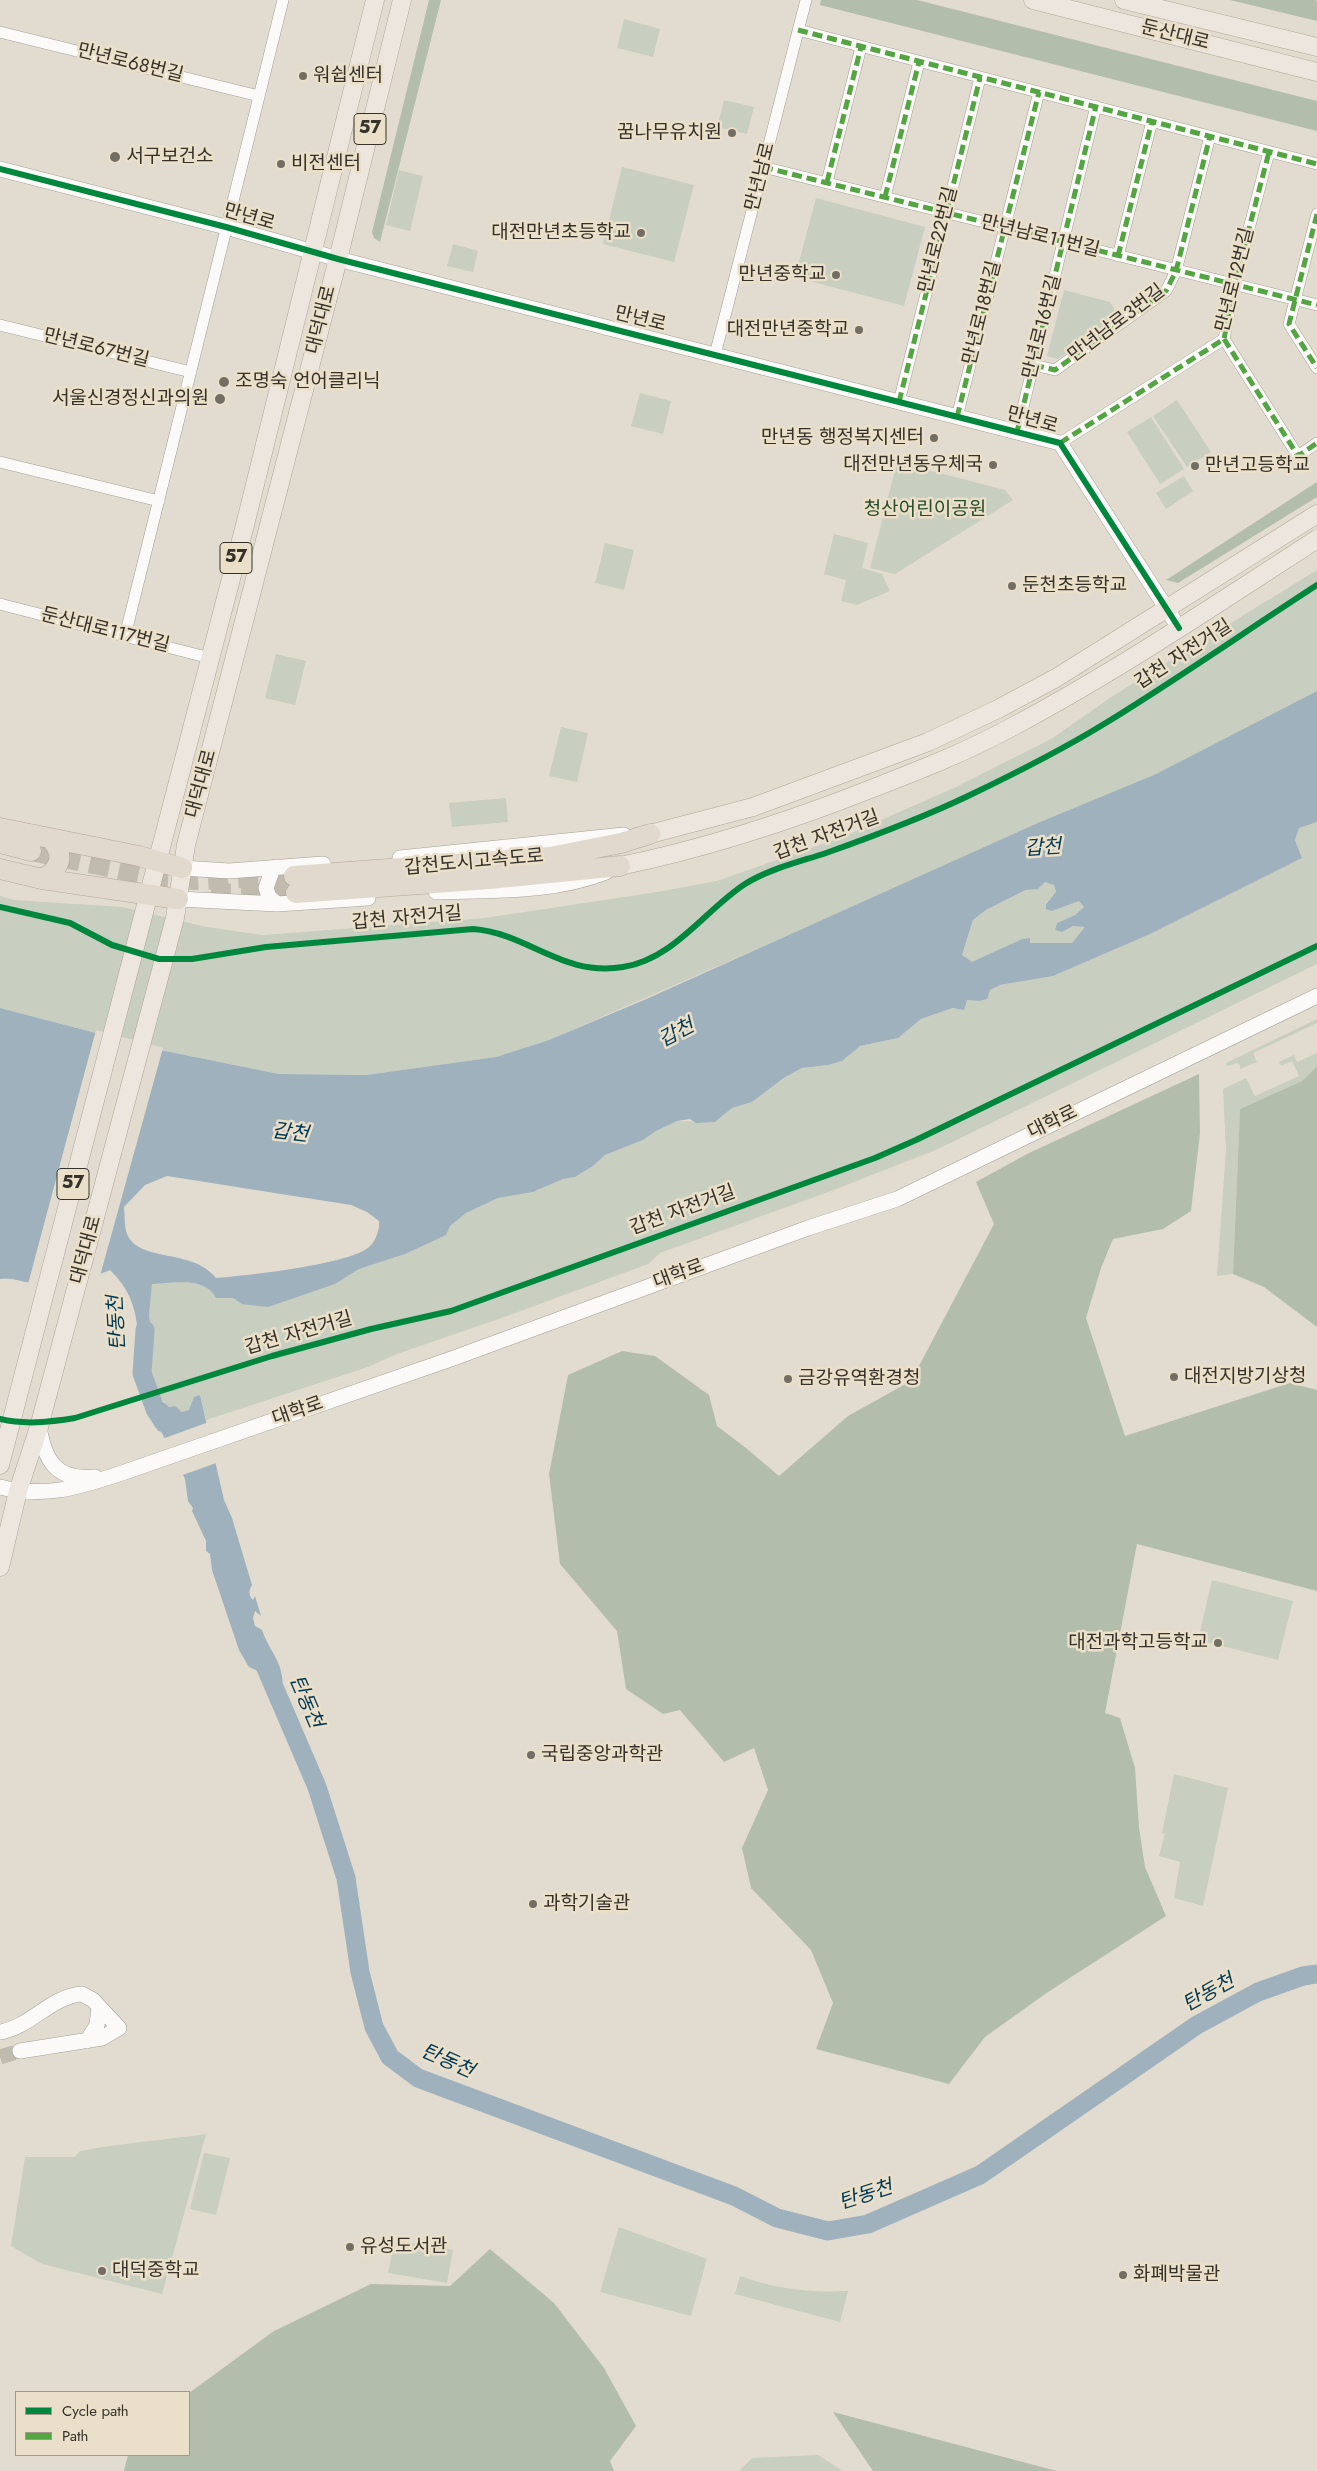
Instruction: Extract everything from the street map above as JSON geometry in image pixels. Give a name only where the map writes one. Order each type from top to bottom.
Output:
[{"type":"highway","points":[[0,828],[139,856],[182,868]]},
{"type":"highway","name":"갑천도시고속도로","points":[[620,866],[472,880],[295,885],[550,857],[621,843],[650,834]]},
{"type":"highway","points":[[42,879],[53,872],[59,864],[60,852],[51,839]]},
{"type":"highway","points":[[0,843],[29,858],[0,859]]},
{"type":"highway","points":[[0,869],[176,909]]},
{"type":"main road","name":"대덕대로","points":[[2,1461],[314,252],[375,0]]},
{"type":"main road","name":"대덕대로","points":[[0,1567],[18,1491],[39,1427],[176,909],[182,868],[338,259],[402,0]]},
{"type":"main road","name":"둔산대로","points":[[1033,0],[1317,72]]},
{"type":"main road","name":"둔산대로","points":[[1135,1],[1317,47]]},
{"type":"main road","points":[[650,834],[753,807],[928,742],[998,709],[1056,678],[1317,514]]},
{"type":"main road","points":[[620,866],[673,855],[759,831],[936,764],[1010,728],[1070,695],[1317,540]]},
{"type":"street","points":[[125,636],[283,0]]},
{"type":"street","name":"만년남로","points":[[715,355],[806,0]]},
{"type":"street","points":[[798,30],[1317,164]]},
{"type":"street","name":"만년로68번길","points":[[0,32],[259,96]]},
{"type":"street","points":[[827,182],[861,47]]},
{"type":"street","points":[[885,197],[919,62]]},
{"type":"street","name":"만년로22번길","points":[[899,402],[980,78]]},
{"type":"street","name":"만년로18번길","points":[[957,417],[1039,92]]},
{"type":"street","name":"만년로16번길","points":[[1017,432],[1096,106]]},
{"type":"street","points":[[1118,256],[1152,121]]},
{"type":"street","name":"만년남로3번길","points":[[1034,365],[1055,370],[1166,291],[1176,271],[1210,136]]},
{"type":"street","name":"만년로12번길","points":[[1060,443],[1224,339],[1234,286],[1269,152]]},
{"type":"street","name":"만년남로11번길","points":[[763,167],[1234,286],[1317,305]]},
{"type":"street","name":"만년로","points":[[0,169],[226,227],[338,259],[1060,443],[1179,628]]},
{"type":"street","points":[[1317,214],[1289,324],[1317,368]]},
{"type":"street","name":"만년로67번길","points":[[0,325],[191,372]]},
{"type":"street","points":[[1224,339],[1298,456],[1317,443]]},
{"type":"street","points":[[0,462],[159,501]]},
{"type":"street","name":"둔산대로117번길","points":[[0,604],[210,658]]},
{"type":"street","points":[[182,868],[216,871],[276,867],[422,856],[610,836],[650,834]]},
{"type":"street","points":[[176,909],[549,886],[582,881],[620,866]]},
{"type":"street","points":[[276,867],[267,880],[266,888],[269,897],[277,904]]},
{"type":"street","name":"대학로","points":[[0,1487],[18,1491],[44,1493],[65,1490],[119,1474],[451,1359],[808,1228],[897,1199],[1317,996]]},
{"type":"street","points":[[39,1427],[42,1446],[56,1469],[69,1476],[87,1478],[119,1474]]},
{"type":"street","points":[[0,2032],[26,2021],[63,1998],[82,1994],[93,2000],[119,2028],[102,2038],[20,2051]]},
{"type":"street","points":[[86,2041],[97,2025],[100,2008]]},
{"type":"green space","points":[[429,0],[441,0],[380,242],[374,238],[372,232]]},
{"type":"green space","points":[[821,0],[917,0],[1317,101],[1317,131],[820,5]]},
{"type":"green space","points":[[1230,0],[1315,0],[1317,1],[1317,21]]},
{"type":"green space","points":[[624,19],[660,29],[653,57],[617,48]]},
{"type":"green space","points":[[724,100],[754,107],[747,134],[717,127]]},
{"type":"green space","points":[[622,167],[694,185],[674,262],[603,244]]},
{"type":"green space","points":[[399,170],[423,176],[410,231],[386,225]]},
{"type":"green space","points":[[816,198],[925,227],[904,306],[795,277]]},
{"type":"green space","points":[[453,244],[478,251],[473,272],[447,266]]},
{"type":"green space","points":[[1064,290],[1110,302],[1120,318],[1058,359],[1047,356]]},
{"type":"green space","points":[[640,393],[671,401],[663,434],[631,426]]},
{"type":"green space","points":[[1177,400],[1211,452],[1187,467],[1153,416]]},
{"type":"green space","points":[[1151,417],[1184,469],[1160,484],[1127,432]]},
{"type":"green space","name":"청산어린이공원","points":[[897,462],[1005,490],[1013,500],[895,574],[870,568]]},
{"type":"green space","points":[[1184,476],[1193,491],[1166,509],[1156,493]]},
{"type":"green space","points":[[1317,482],[1317,497],[1178,583],[1166,580]]},
{"type":"green space","points":[[834,534],[868,543],[862,568],[882,574],[890,591],[857,605],[841,601],[846,580],[824,574]]},
{"type":"green space","points":[[605,543],[634,550],[624,590],[595,583]]},
{"type":"green space","points":[[1317,570],[1317,691],[1154,775],[549,1040],[496,1057],[366,1075],[279,1074],[165,1051],[0,1008],[0,896],[14,900],[122,907],[207,927],[263,935],[485,918],[717,881],[845,836],[956,787],[1053,738],[1111,697]]},
{"type":"green space","points":[[276,654],[306,661],[295,705],[265,698]]},
{"type":"green space","points":[[561,727],[588,733],[577,782],[549,776]]},
{"type":"green space","points":[[506,798],[508,822],[452,827],[449,803]]},
{"type":"green space","points":[[1317,822],[1317,964],[938,1149],[839,1188],[660,1253],[648,1264],[397,1354],[368,1367],[206,1420],[200,1395],[189,1410],[182,1412],[175,1406],[169,1407],[164,1401],[155,1400],[148,1381],[146,1356],[151,1328],[149,1316],[152,1284],[187,1282],[196,1284],[204,1286],[216,1298],[233,1298],[242,1304],[335,1284],[359,1269],[405,1254],[450,1226],[466,1213],[498,1198],[533,1192],[563,1179],[575,1177],[593,1166],[605,1155],[643,1140],[656,1131],[677,1121],[715,1122],[732,1108],[752,1102],[802,1068],[828,1065],[847,1058],[850,1052],[860,1046],[898,1038],[921,1019],[964,1005],[967,1000],[979,1001],[990,990],[1000,985],[1053,976],[1148,935],[1302,858],[1295,840],[1299,828]]},
{"type":"green space","points":[[1045,882],[1054,885],[1056,892],[1046,903],[1052,911],[1079,901],[1084,907],[1075,915],[1057,923],[1055,930],[1062,932],[1073,926],[1086,927],[1072,943],[1030,943],[1030,938],[1022,939],[972,963],[962,955],[973,920],[986,910],[1027,890],[1038,889]]},
{"type":"green space","points":[[1317,1019],[1317,1023],[1253,1053],[1257,1062],[1240,1069],[1240,1065],[1237,1063],[1227,1066],[1226,1063]]},
{"type":"green space","points":[[1317,1053],[1317,1066],[1302,1081],[1240,1109],[1233,1274],[1217,1276],[1226,1150],[1223,1089],[1246,1078],[1255,1096],[1299,1076],[1292,1061],[1281,1066],[1279,1062],[1294,1055],[1297,1062]]},
{"type":"green space","points":[[1317,1066],[1317,1327],[1264,1287],[1233,1274],[1240,1109],[1302,1081]]},
{"type":"green space","points":[[1199,1074],[1200,1133],[1191,1211],[1163,1229],[1113,1239],[1101,1268],[1086,1318],[1125,1436],[1290,1383],[1317,1390],[1317,1591],[1137,1544],[1105,1713],[1120,1718],[1135,1768],[1139,1828],[1145,1867],[1166,1916],[1048,1992],[985,2037],[949,2084],[816,2049],[833,2003],[811,1950],[751,1888],[742,1848],[768,1790],[754,1748],[724,1762],[680,1710],[663,1714],[626,1689],[617,1631],[560,1564],[549,1474],[568,1375],[622,1351],[655,1356],[709,1395],[717,1426],[779,1476],[848,1416],[911,1381],[994,1224],[976,1182],[1027,1154]]},
{"type":"green space","points":[[1212,1580],[1293,1601],[1278,1660],[1198,1640]]},
{"type":"green space","points":[[1174,1774],[1228,1788],[1203,1906],[1174,1898],[1180,1862],[1159,1856],[1165,1834],[1162,1833]]},
{"type":"green space","points":[[206,2134],[162,2294],[42,2264],[11,2246],[25,2157],[74,2157],[80,2151],[96,2148]]},
{"type":"green space","points":[[204,2153],[230,2158],[216,2215],[190,2209]]},
{"type":"green space","points":[[619,2227],[707,2259],[691,2316],[600,2292]]},
{"type":"green space","points":[[395,2240],[453,2250],[447,2283],[388,2273]]},
{"type":"green space","points":[[490,2249],[554,2303],[604,2368],[636,2426],[610,2461],[614,2471],[124,2471],[128,2456],[190,2456],[190,2392],[274,2331],[371,2284],[450,2286]]},
{"type":"green space","points":[[740,2276],[793,2289],[848,2291],[840,2322],[735,2294]]},
{"type":"green space","points":[[833,2412],[1057,2471],[873,2471]]},
{"type":"green space","points":[[818,2455],[843,2471],[739,2471],[752,2458]]},
{"type":"water","name":"갑천","points":[[1317,691],[1317,822],[1299,828],[1295,840],[1302,858],[1148,935],[1053,976],[1000,985],[990,990],[987,999],[979,1001],[967,1000],[964,1010],[953,1008],[921,1019],[898,1038],[860,1046],[842,1061],[828,1065],[802,1068],[784,1078],[752,1102],[732,1108],[715,1122],[696,1123],[690,1119],[677,1121],[656,1131],[643,1140],[605,1155],[593,1166],[575,1177],[563,1179],[533,1192],[498,1198],[466,1213],[450,1226],[446,1235],[405,1254],[359,1269],[335,1284],[268,1307],[242,1304],[233,1298],[216,1298],[204,1286],[187,1282],[152,1284],[149,1316],[151,1328],[146,1356],[139,1355],[138,1330],[130,1299],[119,1279],[110,1270],[92,1276],[45,1283],[0,1279],[0,1008],[165,1051],[279,1074],[366,1075],[496,1057],[549,1040],[644,1000],[1038,823],[1154,775]],"holes":[[[1045,882],[1054,885],[1056,892],[1046,904],[1046,909],[1052,911],[1079,901],[1084,907],[1075,915],[1057,923],[1055,930],[1062,932],[1073,926],[1085,927],[1072,943],[1030,943],[1030,938],[1022,939],[972,962],[962,955],[973,920],[986,910],[1026,890],[1038,889]],[[167,1176],[351,1205],[367,1212],[379,1221],[378,1231],[370,1246],[343,1258],[297,1268],[216,1278],[206,1269],[194,1263],[143,1249],[133,1243],[127,1234],[124,1207],[145,1185]]]},
{"type":"water","points":[[200,1395],[224,1500],[232,1518],[252,1585],[250,1591],[251,1598],[253,1600],[255,1596],[261,1616],[255,1611],[253,1618],[255,1626],[262,1630],[279,1664],[283,1689],[261,1688],[239,1650],[212,1570],[210,1554],[206,1551],[206,1541],[192,1511],[193,1508],[188,1501],[185,1479],[161,1431],[149,1417],[144,1404],[160,1401],[169,1407],[175,1406],[182,1412],[189,1410],[194,1397]]},
{"type":"pier","points":[[96,1030],[163,1048],[100,1276],[69,1283],[28,1284]]},
{"type":"pier","points":[[209,1422],[219,1462],[180,1476],[162,1439]]},
{"type":"pier","points":[[245,1665],[286,1684],[285,1690],[260,1690]]},
{"type":"waterway","name":"탄동천","points":[[145,1330],[142,1373],[155,1409],[164,1423]]},
{"type":"waterway","name":"탄동천","points":[[265,1666],[317,1787],[346,1878],[360,1972],[374,2027],[390,2057],[418,2078],[734,2196],[777,2218],[828,2231],[868,2224],[980,2175],[1197,2025],[1258,1992],[1303,1976],[1317,1974]]},
{"type":"tunnel","points":[[31,851],[156,877],[196,880],[294,876]]},
{"type":"tunnel","points":[[211,894],[296,893]]},
{"type":"tunnel","points":[[0,2057],[20,2051]]},
{"type":"marked path","points":[[798,30],[1317,164]]},
{"type":"marked path","points":[[827,182],[861,47]]},
{"type":"marked path","points":[[885,197],[919,62]]},
{"type":"marked path","points":[[899,402],[980,78]]},
{"type":"marked path","points":[[957,417],[1039,92]]},
{"type":"marked path","points":[[1017,432],[1096,106]]},
{"type":"marked path","points":[[1118,256],[1152,121]]},
{"type":"marked path","points":[[1034,365],[1055,370],[1166,291],[1176,271],[1210,136]]},
{"type":"marked path","points":[[1060,443],[1224,339],[1234,286],[1269,152]]},
{"type":"marked path","points":[[763,167],[1317,305]]},
{"type":"marked path","points":[[1317,214],[1289,324],[1317,368]]},
{"type":"marked path","points":[[1224,339],[1298,456],[1317,443]]},
{"type":"cycle path","points":[[0,169],[226,227],[338,259],[1060,443],[1179,628]]},
{"type":"cycle path","name":"갑천 자전거길","points":[[0,907],[70,923],[112,945],[159,959],[192,959],[266,947],[473,929],[493,932],[511,938],[582,966],[601,968],[623,967],[641,962],[658,954],[688,932],[730,895],[764,874],[862,840],[933,812],[1071,744],[1158,690],[1317,585]]},
{"type":"cycle path","name":"갑천 자전거길","points":[[0,1419],[47,1422],[75,1418],[272,1356],[371,1329],[451,1311],[875,1158],[916,1140],[1317,946]]},
{"type":"place","name":"워쉽센터","points":[[303,76]]},
{"type":"place","name":"꿈나무유치원","points":[[732,133]]},
{"type":"place","name":"서구보건소","points":[[115,157]]},
{"type":"place","name":"비전센터","points":[[281,164]]},
{"type":"place","name":"대전만년초등학교","points":[[641,233]]},
{"type":"place","name":"만년중학교","points":[[836,275]]},
{"type":"place","name":"대전만년중학교","points":[[859,330]]},
{"type":"place","name":"조명숙 언어클리닉","points":[[224,382]]},
{"type":"place","name":"서울신경정신과의원","points":[[220,399]]},
{"type":"place","name":"만년동 행정복지센터","points":[[934,438]]},
{"type":"place","name":"대전만년동우체국","points":[[993,465]]},
{"type":"place","name":"만년고등학교","points":[[1195,466]]},
{"type":"place","name":"둔천초등학교","points":[[1012,586]]},
{"type":"place","name":"대전지방기상청","points":[[1174,1377]]},
{"type":"place","name":"금강유역환경청","points":[[788,1379]]},
{"type":"place","name":"대전과학고등학교","points":[[1218,1643]]},
{"type":"place","name":"국립중앙과학관","points":[[531,1755]]},
{"type":"place","name":"과학기술관","points":[[533,1904]]},
{"type":"place","name":"유성도서관","points":[[350,2247]]},
{"type":"place","name":"대덕중학교","points":[[102,2271]]},
{"type":"place","name":"화폐박물관","points":[[1123,2275]]}]
